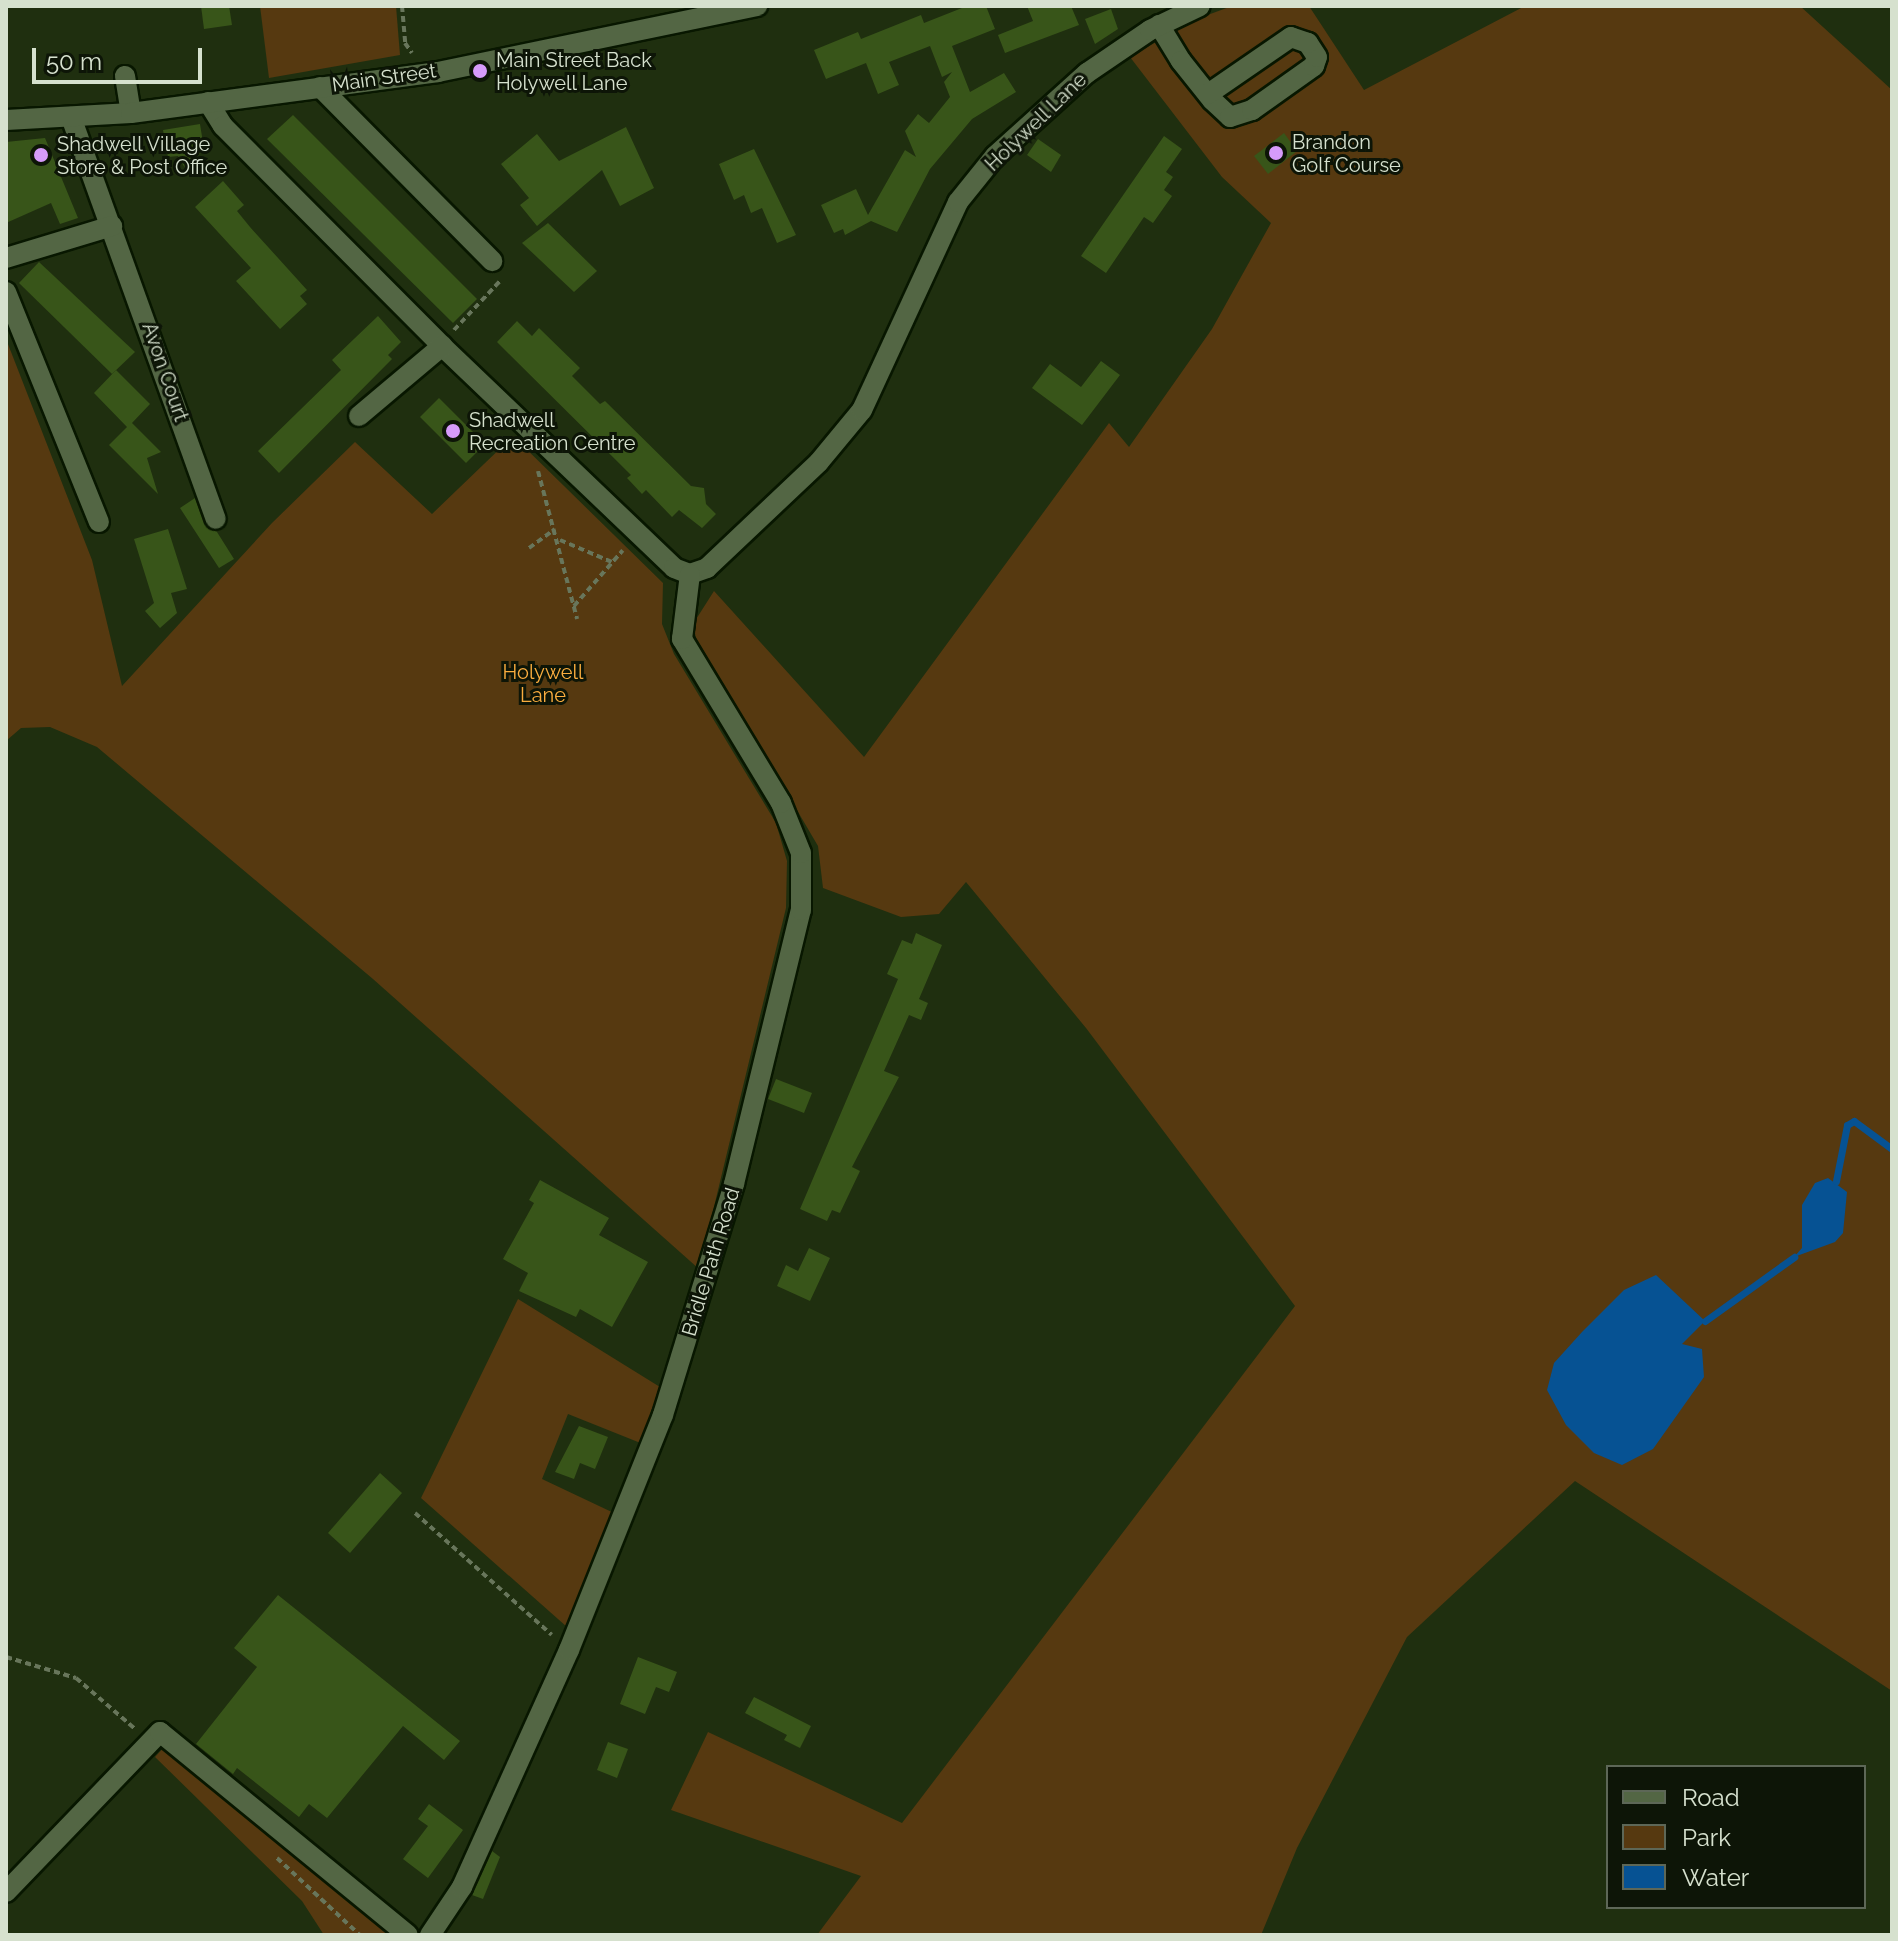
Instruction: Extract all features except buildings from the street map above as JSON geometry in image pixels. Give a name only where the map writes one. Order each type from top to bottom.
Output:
[{"type":"street","name":"Main Street","points":[[6,120],[131,113],[425,73],[757,6]]},
{"type":"street","name":"Holywell Lane","points":[[690,574],[707,568],[819,462],[862,410],[958,202],[995,156],[1087,73],[1159,25],[1200,6]]},
{"type":"street","points":[[1159,25],[1208,94],[1230,117],[1241,117],[1314,66],[1317,57],[1308,43],[1291,37],[1208,94]]},
{"type":"street","points":[[125,76],[131,113]]},
{"type":"street","points":[[320,87],[492,261]]},
{"type":"street","points":[[208,102],[223,126],[441,345],[674,568],[690,574]]},
{"type":"street","name":"Avon Court","points":[[71,117],[216,519]]},
{"type":"street","points":[[6,258],[112,226]]},
{"type":"street","points":[[6,292],[99,522]]},
{"type":"street","points":[[359,416],[441,345]]},
{"type":"street","name":"Bridle Path Road","points":[[430,1935],[462,1887],[569,1650],[685,1346],[734,1184],[801,910],[801,853],[781,803],[682,639],[690,574]]},
{"type":"street","points":[[6,1892],[160,1732],[408,1935]]},
{"type":"path","points":[[402,6],[405,43],[425,73]]},
{"type":"path","points":[[441,345],[505,275],[492,261]]},
{"type":"path","points":[[538,471],[577,619]]},
{"type":"path","points":[[529,548],[555,529]]},
{"type":"path","points":[[573,608],[638,534]]},
{"type":"path","points":[[558,538],[612,562]]},
{"type":"path","points":[[415,1513],[569,1650]]},
{"type":"green space","points":[[260,6],[396,6],[400,55],[269,78]]},
{"type":"green space","name":"Brandon Golf Course","points":[[1232,6],[1309,6],[1364,90],[1525,6],[1800,6],[1892,90],[1892,1691],[1575,1481],[1407,1637],[1297,1848],[1261,1935],[817,1935],[861,1876],[671,1810],[708,1732],[902,1823],[1295,1306],[1086,1028],[966,882],[939,914],[901,917],[823,888],[818,846],[696,638],[693,624],[714,591],[864,757],[1109,423],[1129,447],[1212,329],[1271,223],[1222,177],[1130,57],[1194,20]]},
{"type":"green space","points":[[6,339],[92,560],[122,686],[272,523],[355,442],[432,514],[513,436],[663,583],[662,624],[674,654],[776,823],[787,861],[786,908],[699,1269],[373,979],[97,747],[50,727],[21,728],[6,741]]},
{"type":"green space","points":[[518,1299],[660,1387],[643,1444],[568,1414],[542,1479],[616,1514],[567,1627],[421,1498]]},
{"type":"green space","points":[[166,1745],[394,1935],[324,1935],[302,1901],[155,1757]]},
{"type":"water","points":[[1828,1178],[1847,1192],[1843,1233],[1835,1242],[1794,1257],[1802,1248],[1802,1205],[1815,1183]]},
{"type":"water","points":[[1656,1275],[1705,1321],[1682,1344],[1702,1349],[1704,1377],[1653,1449],[1622,1465],[1594,1453],[1566,1425],[1547,1390],[1554,1363],[1582,1332],[1624,1290]]},
{"type":"waterway","points":[[1836,1181],[1847,1125],[1854,1121],[1892,1149]]},
{"type":"waterway","points":[[1705,1321],[1794,1257]]},
{"type":"place","name":"Main Street Back Holywell Lane","points":[[480,71]]},
{"type":"place","name":"Brandon Golf Course","points":[[1276,153]]},
{"type":"place","name":"Shadwell Village Store & Post Office","points":[[41,155]]},
{"type":"place","name":"Shadwell Recreation Centre","points":[[453,431]]}]
